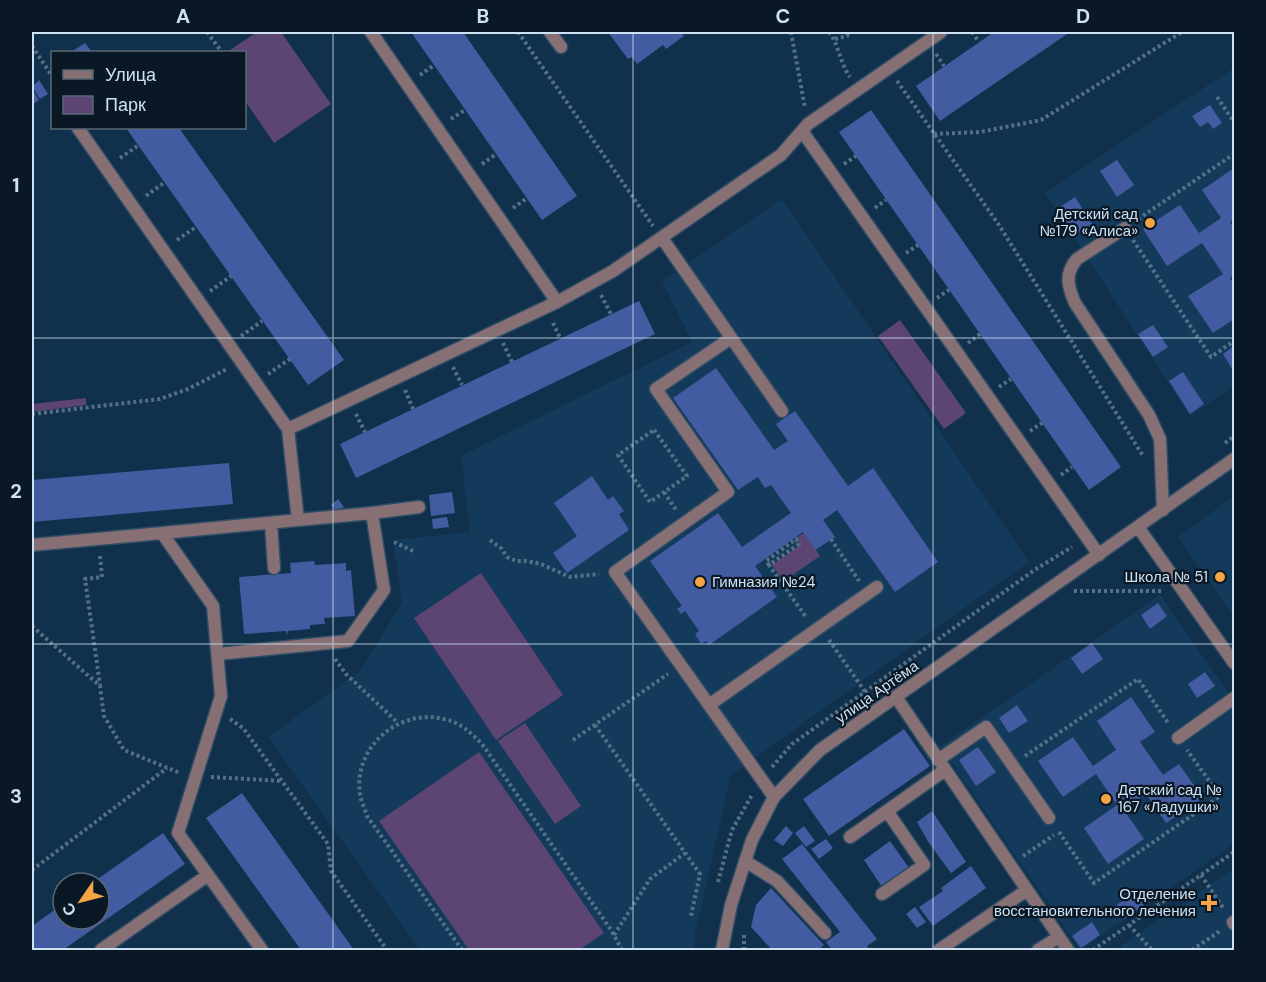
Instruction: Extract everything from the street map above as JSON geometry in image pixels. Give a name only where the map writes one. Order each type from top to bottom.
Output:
[{"type":"street","points":[[372,32],[557,302]]},
{"type":"street","points":[[550,32],[561,47]]},
{"type":"street","points":[[288,429],[557,302],[614,271],[781,155],[805,127],[941,32]]},
{"type":"street","points":[[805,127],[1099,555]]},
{"type":"street","points":[[79,129],[288,429],[298,520]]},
{"type":"street","points":[[1125,228],[1077,259],[1068,275],[1069,289],[1075,303],[1149,415],[1160,439],[1163,510]]},
{"type":"street","points":[[662,238],[782,411]]},
{"type":"street","points":[[731,338],[656,389],[728,492],[615,572],[774,797]]},
{"type":"street","name":"улица Артёма","points":[[722,951],[731,905],[752,840],[774,797],[820,750],[1234,459]]},
{"type":"street","points":[[32,545],[419,507]]},
{"type":"street","points":[[218,654],[348,641],[384,590],[372,513]]},
{"type":"street","points":[[271,523],[274,568]]},
{"type":"street","points":[[1138,527],[1234,663]]},
{"type":"street","points":[[162,533],[213,606],[221,696],[178,833],[261,951]]},
{"type":"street","points":[[709,705],[872,590]]},
{"type":"street","points":[[896,697],[1068,951]]},
{"type":"street","points":[[1178,738],[1234,698]]},
{"type":"street","points":[[850,837],[887,811],[986,727],[1049,818]]},
{"type":"street","points":[[882,894],[924,865],[887,811]]},
{"type":"street","points":[[745,861],[777,881],[825,933]]},
{"type":"street","points":[[101,951],[208,875]]},
{"type":"street","points":[[939,951],[1027,890]]},
{"type":"street","points":[[1038,951],[1059,937]]},
{"type":"path","points":[[207,32],[221,51]]},
{"type":"path","points":[[519,32],[652,224]]},
{"type":"path","points":[[791,32],[805,127]]},
{"type":"path","points":[[829,32],[848,75]]},
{"type":"path","points":[[834,39],[847,36],[849,32]]},
{"type":"path","points":[[972,32],[979,42]]},
{"type":"path","points":[[934,134],[981,132],[1041,120],[1182,32]]},
{"type":"path","points":[[32,46],[51,74]]},
{"type":"path","points":[[418,76],[434,65]]},
{"type":"path","points":[[888,68],[999,225],[1143,456]]},
{"type":"path","points":[[1217,97],[1234,123]]},
{"type":"path","points":[[448,121],[465,110]]},
{"type":"path","points":[[113,163],[139,145]]},
{"type":"path","points":[[479,166],[496,154]]},
{"type":"path","points":[[1234,154],[1125,228],[1211,357],[1234,341]]},
{"type":"path","points":[[140,200],[165,182]]},
{"type":"path","points":[[510,210],[527,198]]},
{"type":"path","points":[[171,244],[196,226]]},
{"type":"path","points":[[206,294],[231,276]]},
{"type":"path","points":[[237,338],[262,321]]},
{"type":"path","points":[[264,377],[290,359]]},
{"type":"path","points":[[32,414],[160,399],[188,390],[242,362]]},
{"type":"path","points":[[654,430],[687,476],[650,502],[618,455],[654,430]]},
{"type":"path","points":[[98,539],[102,577],[85,579],[104,716],[124,750],[186,776],[282,781]]},
{"type":"path","points":[[769,565],[799,544],[796,539],[766,561],[769,565],[817,629],[865,691]]},
{"type":"path","points":[[490,540],[516,561],[541,564],[570,577],[615,572]]},
{"type":"path","points":[[831,540],[872,590]]},
{"type":"path","points":[[1065,578],[1074,592],[1164,591]]},
{"type":"path","points":[[32,626],[100,686]]},
{"type":"path","points":[[325,643],[346,674],[398,723]]},
{"type":"path","points":[[573,740],[681,664]]},
{"type":"path","points":[[1012,765],[1138,680],[1220,796],[1094,883],[1049,818]]},
{"type":"path","points":[[217,711],[243,728],[328,844],[331,871],[387,951]]},
{"type":"path","points":[[462,951],[367,816],[360,795],[360,772],[368,751],[382,734],[398,723],[423,716],[445,719],[466,728],[474,736],[614,935],[622,951]]},
{"type":"path","points":[[595,724],[700,874],[691,916]]},
{"type":"path","points":[[32,870],[168,768]]},
{"type":"path","points":[[1010,864],[1058,831]]},
{"type":"path","points":[[1092,951],[1234,852]]},
{"type":"path","points":[[614,935],[650,879],[685,853]]},
{"type":"path","points":[[1192,951],[1234,923],[1201,875]]},
{"type":"path","points":[[1129,925],[1152,951]]},
{"type":"shaded area","name":"Детский сад №179 «Алиса»","points":[[1234,68],[1234,386],[1190,416],[1045,193]]},
{"type":"shaded area","name":"Гимназия №24","points":[[782,199],[1029,562],[731,775],[695,934],[694,950],[420,950],[268,737],[360,671],[402,603],[393,540],[470,532],[461,456],[692,342],[662,281]]},
{"type":"shaded area","name":"Школа № 51","points":[[1234,496],[1234,617],[1178,537]]},
{"type":"shaded area","name":"Детский сад № 167 «Ладушки»","points":[[1160,595],[1234,701],[1234,844],[1080,950],[940,746]]},
{"type":"shaded area","name":"Отделение восстановительного лечения","points":[[1234,868],[1234,950],[1124,950],[1121,946]]},
{"type":"green space","points":[[257,32],[281,32],[331,104],[274,143],[246,102],[246,51],[228,51]]},
{"type":"green space","points":[[900,320],[966,413],[944,429],[878,336]]},
{"type":"green space","points":[[86,398],[86,405],[32,412],[32,404]]},
{"type":"green space","points":[[804,533],[820,556],[784,581],[772,565],[800,545],[796,538]]},
{"type":"green space","points":[[481,573],[563,695],[496,740],[414,618]]},
{"type":"green space","points":[[525,723],[581,806],[555,824],[498,741]]},
{"type":"green space","points":[[479,752],[604,933],[579,950],[469,950],[379,821]]},
{"type":"building","points":[[411,32],[463,32],[577,196],[542,220]]},
{"type":"building","points":[[608,32],[681,32],[684,36],[666,49],[663,45],[637,64],[632,57],[628,59]]},
{"type":"building","points":[[994,32],[1070,32],[940,121],[916,86]]},
{"type":"building","points":[[85,43],[91,51],[73,51]]},
{"type":"building","points":[[39,80],[48,94],[40,99],[32,87]]},
{"type":"building","points":[[32,89],[39,100],[32,105]]},
{"type":"building","points":[[1210,105],[1222,123],[1213,129],[1208,122],[1200,127],[1192,116]]},
{"type":"building","points":[[871,110],[1121,467],[1089,490],[839,132]]},
{"type":"building","points":[[127,129],[180,129],[344,360],[308,385]]},
{"type":"building","points":[[1117,160],[1134,185],[1117,197],[1100,171]]},
{"type":"building","points":[[1234,168],[1234,219],[1230,222],[1234,228],[1234,275],[1230,278],[1234,285],[1234,319],[1213,333],[1188,296],[1223,274],[1202,243],[1167,266],[1143,229],[1180,205],[1199,233],[1221,218],[1202,190]]},
{"type":"building","points":[[1075,197],[1092,224],[1074,236],[1057,209]]},
{"type":"building","points":[[639,301],[655,334],[356,478],[340,444]]},
{"type":"building","points":[[1153,325],[1168,347],[1153,357],[1138,334]]},
{"type":"building","points":[[1234,346],[1234,372],[1223,354]]},
{"type":"building","points":[[716,368],[774,450],[788,441],[776,424],[795,411],[848,486],[873,468],[938,562],[895,592],[837,510],[823,520],[835,537],[815,550],[803,532],[755,566],[777,597],[709,645],[706,641],[701,644],[695,634],[699,631],[685,611],[681,614],[677,609],[682,606],[650,561],[718,513],[742,547],[791,513],[771,485],[765,488],[758,477],[738,490],[673,398]]},
{"type":"building","points":[[1183,372],[1204,404],[1190,414],[1169,381]]},
{"type":"building","points":[[229,463],[233,504],[32,522],[32,480]]},
{"type":"building","points":[[592,476],[608,500],[613,496],[624,511],[619,514],[629,530],[567,573],[553,553],[577,536],[554,503]]},
{"type":"building","points":[[452,492],[455,513],[431,516],[429,495]]},
{"type":"building","points":[[338,499],[344,507],[337,512],[331,505]]},
{"type":"building","points":[[447,517],[449,527],[433,529],[432,519]]},
{"type":"building","points":[[314,561],[315,565],[346,563],[346,571],[351,570],[355,616],[324,618],[325,624],[310,625],[310,629],[288,631],[287,636],[286,631],[244,634],[239,577],[291,573],[290,563]]},
{"type":"building","points":[[1158,603],[1167,616],[1150,629],[1141,615]]},
{"type":"building","points":[[1092,643],[1103,659],[1082,674],[1071,658]]},
{"type":"building","points":[[1205,672],[1215,686],[1197,698],[1188,684]]},
{"type":"building","points":[[1131,697],[1155,732],[1140,742],[1163,775],[1179,764],[1203,798],[1166,823],[1146,794],[1124,810],[1144,839],[1108,864],[1084,828],[1117,805],[1096,774],[1063,797],[1038,761],[1073,737],[1093,766],[1116,750],[1097,721]]},
{"type":"building","points":[[1017,705],[1028,721],[1009,733],[999,718]]},
{"type":"building","points":[[904,729],[930,766],[829,836],[803,799]]},
{"type":"building","points":[[978,747],[996,772],[976,786],[959,760]]},
{"type":"building","points":[[242,793],[354,950],[301,950],[206,818]]},
{"type":"building","points":[[932,811],[966,862],[951,873],[917,822]]},
{"type":"building","points":[[786,826],[793,833],[783,846],[774,840]]},
{"type":"building","points":[[804,826],[815,841],[806,847],[795,833]]},
{"type":"building","points":[[163,833],[185,864],[111,916],[111,871],[109,871]]},
{"type":"building","points":[[826,839],[833,848],[819,859],[811,849]]},
{"type":"building","points":[[890,841],[909,868],[882,887],[864,860]]},
{"type":"building","points":[[802,844],[877,939],[867,946],[870,950],[832,950],[826,942],[840,932],[782,859]]},
{"type":"building","points":[[971,866],[986,888],[933,926],[919,907],[943,891],[941,888]]},
{"type":"building","points":[[771,888],[824,945],[818,950],[772,950],[751,927],[756,905]]},
{"type":"building","points":[[1135,893],[1144,905],[1124,919],[1115,906]]},
{"type":"building","points":[[915,907],[926,922],[917,928],[906,914]]},
{"type":"building","points":[[51,913],[51,931],[90,931],[63,950],[32,950],[32,926]]},
{"type":"building","points":[[1092,922],[1100,935],[1081,948],[1072,936]]},
{"type":"place","name":"Детский сад №179 «Алиса»","points":[[1150,223]]},
{"type":"place","name":"Школа № 51","points":[[1220,577]]},
{"type":"place","name":"Гимназия №24","points":[[700,582]]},
{"type":"place","name":"Детский сад № 167 «Ладушки»","points":[[1106,799]]},
{"type":"place","name":"Отделение восстановительного лечения","points":[[1209,903]]}]
